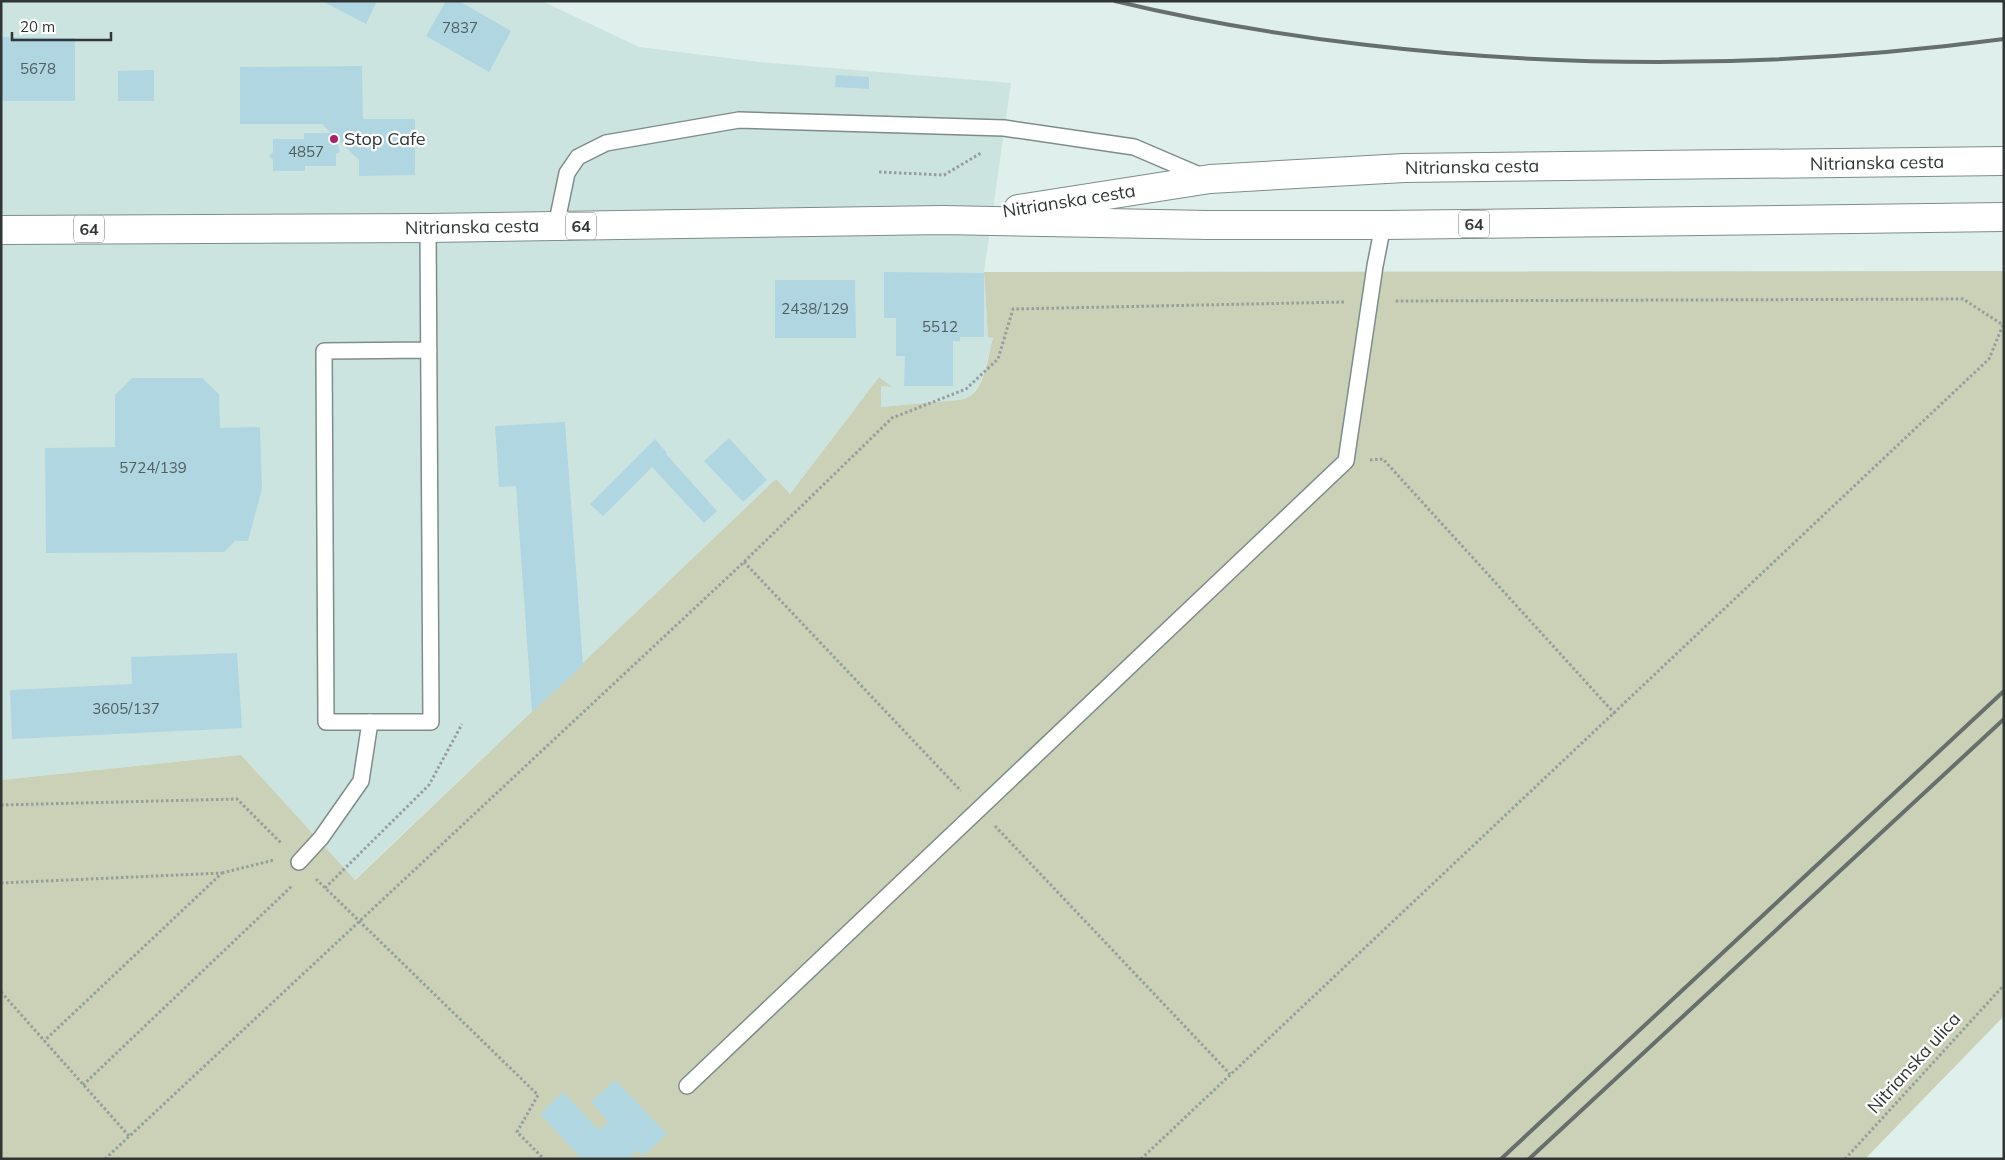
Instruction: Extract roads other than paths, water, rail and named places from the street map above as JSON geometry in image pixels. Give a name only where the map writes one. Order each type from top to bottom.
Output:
[{"type":"main road","name":"Nitrianska cesta","points":[[944,220],[1210,179],[1404,168],[2004,161]]},
{"type":"main road","name":"Nitrianska cesta","points":[[1,230],[428,228],[944,220],[1208,226],[1383,225],[2004,217]]},
{"type":"lane","points":[[556,226],[567,173],[578,157],[606,142],[739,120],[1021,130],[1134,147],[1210,179]]},
{"type":"lane","points":[[687,1086],[1346,461],[1375,266],[1383,225]]},
{"type":"lane","points":[[428,228],[429,350],[431,722],[326,722],[324,351],[429,350]]},
{"type":"lane","points":[[300,862],[321,838],[361,781],[370,722]]},
{"type":"railway","points":[[1115,1],[1240,27],[1303,37],[1447,53],[1526,59],[1686,62],[1765,60],[1845,55],[2004,39]]},
{"type":"railway","points":[[1501,1159],[2004,691]]},
{"type":"railway","points":[[1529,1159],[2004,719]]},
{"type":"place","name":"Stop Cafe","points":[[334,139]]}]
